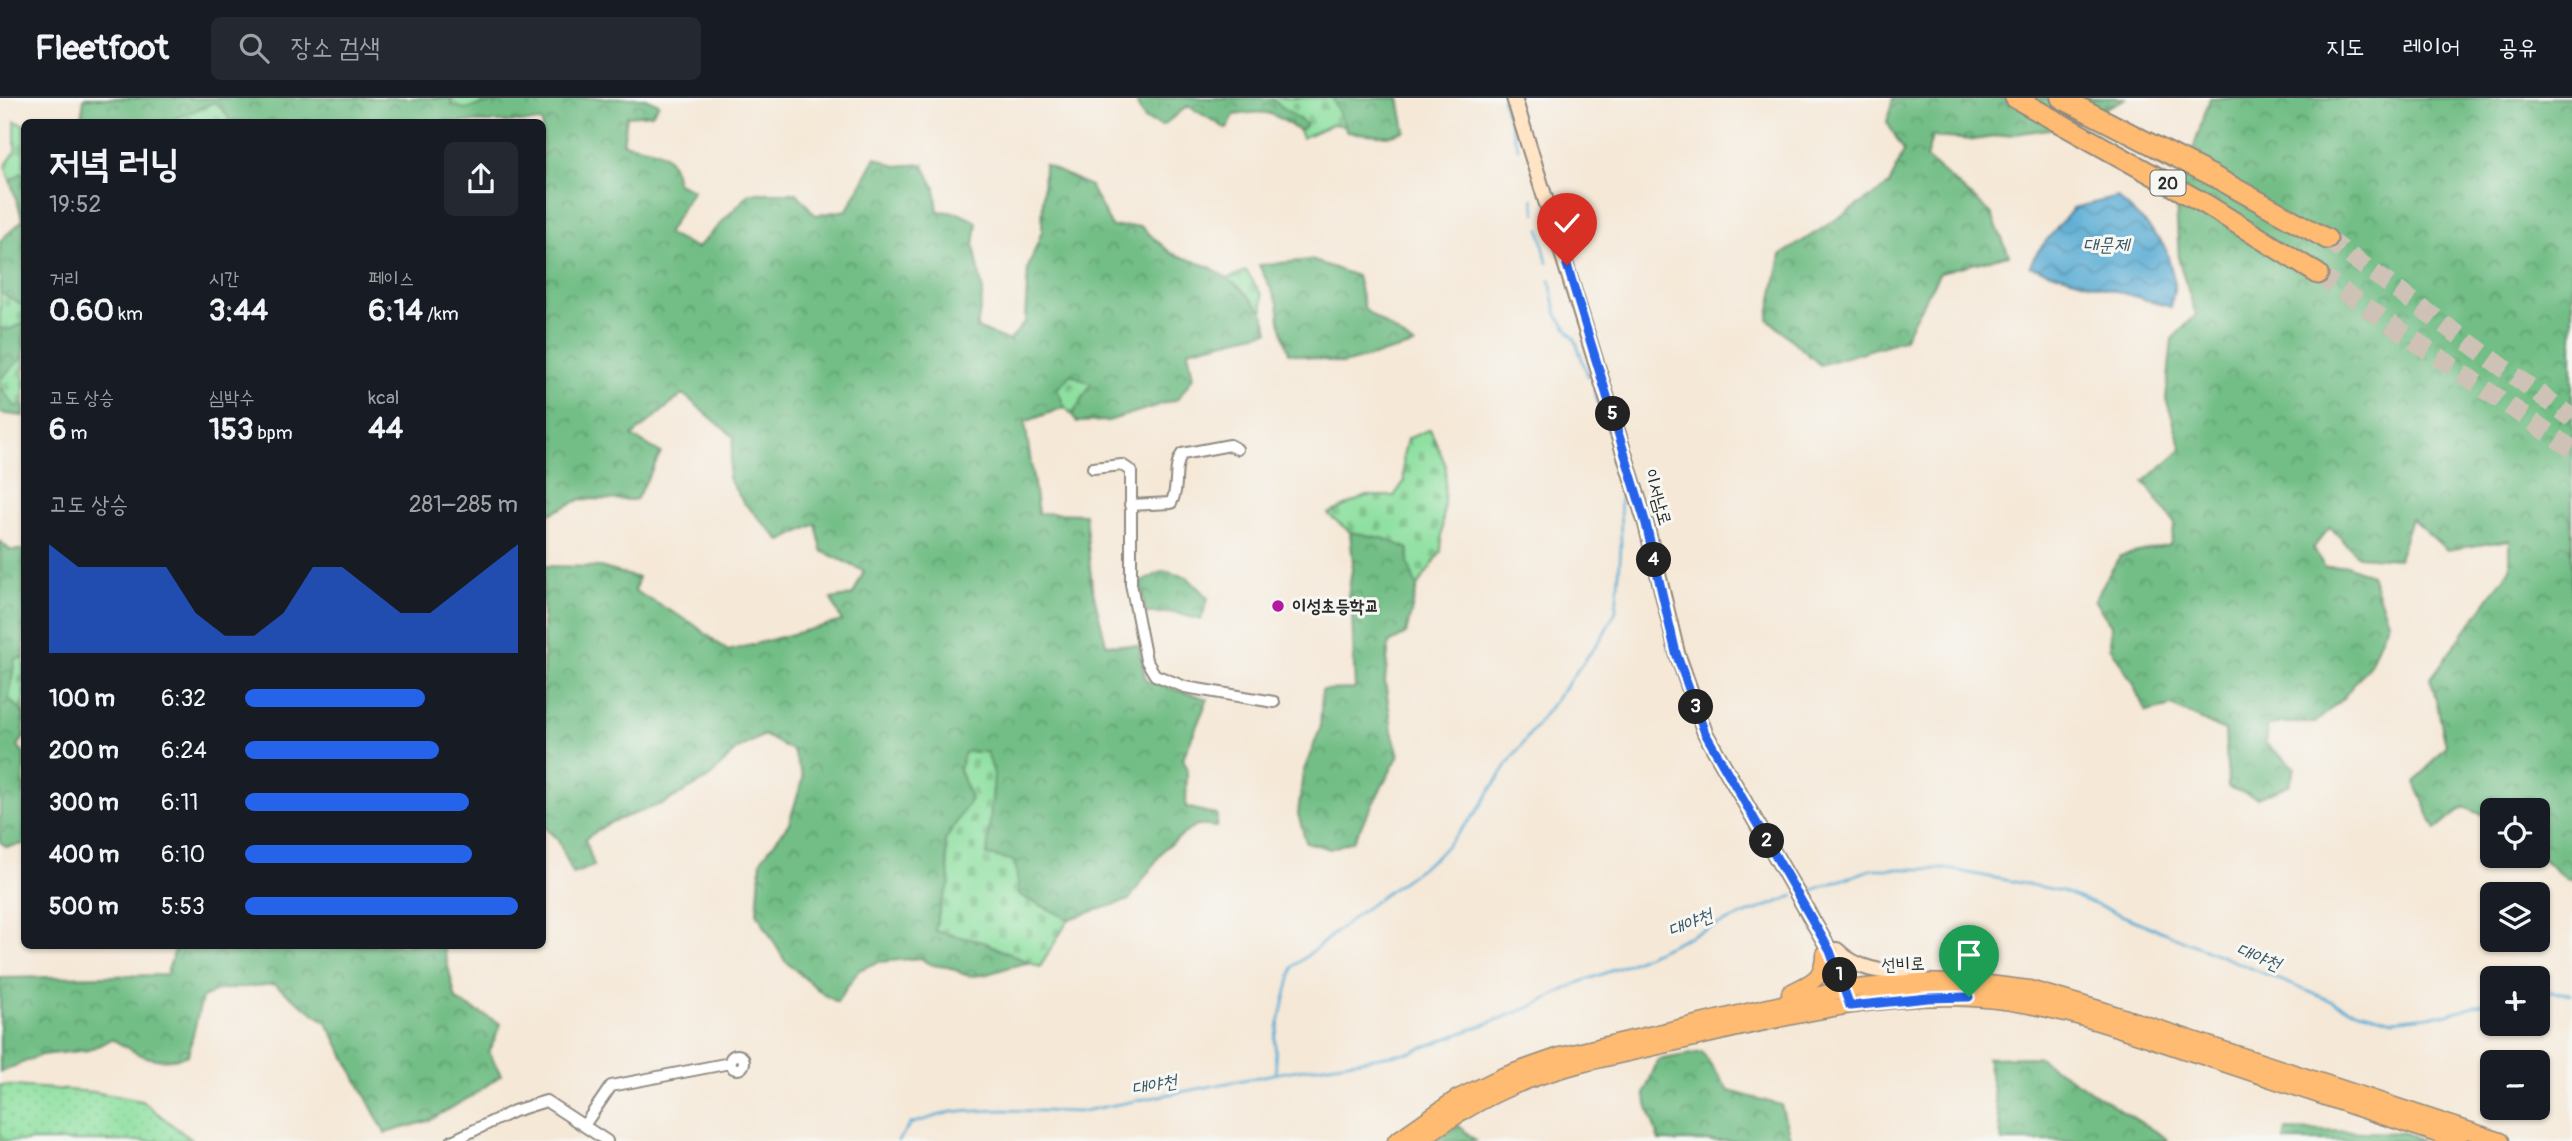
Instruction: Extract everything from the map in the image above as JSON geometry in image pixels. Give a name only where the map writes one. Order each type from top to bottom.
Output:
[{"type":"highway","name":"20","points":[[2015,98],[2207,205],[2318,274]]},
{"type":"highway","name":"20","points":[[2061,98],[2213,176],[2327,239]]},
{"type":"main road","name":"이서남로","points":[[1514,98],[1646,524],[1676,653],[1705,733],[1830,951],[1850,1006]]},
{"type":"main road","points":[[1789,1000],[1790,992],[1806,986],[1818,977],[1824,966],[1824,954],[1837,950],[1847,961],[1874,971],[1916,974],[1919,982]]},
{"type":"main road","name":"선비로","points":[[1396,1141],[1456,1099],[1503,1076],[1560,1056],[1789,1000],[1845,989],[1919,982],[1989,984],[2029,989],[2105,1011],[2501,1141]]},
{"type":"main road","name":"선비로","points":[[1418,1141],[1452,1117],[1512,1086],[1561,1069],[1707,1035],[1850,1006],[1969,997],[2012,1001],[2092,1020],[2459,1141]]},
{"type":"street","points":[[1130,505],[1171,502],[1176,495],[1177,461],[1182,454],[1230,445],[1237,449]]},
{"type":"street","points":[[1093,468],[1122,464],[1131,471],[1131,584],[1146,660],[1155,675],[1185,687],[1274,702]]},
{"type":"street","points":[[584,1125],[611,1086],[730,1063]]},
{"type":"street","points":[[452,1141],[514,1111],[546,1101],[607,1141]]},
{"type":"green space","points":[[84,98],[451,98],[452,105],[465,109],[510,98],[645,98],[659,104],[652,114],[627,116],[623,143],[653,149],[666,156],[671,162],[677,183],[693,190],[667,234],[697,248],[750,193],[797,193],[815,215],[847,210],[876,157],[895,166],[923,164],[935,188],[938,211],[958,213],[977,222],[974,245],[983,292],[977,328],[1009,341],[1025,322],[1028,268],[1042,231],[1044,164],[1090,186],[1112,227],[1140,226],[1171,253],[1210,267],[1239,286],[1263,312],[1269,331],[1188,350],[1193,377],[1178,399],[1108,421],[1077,422],[1072,415],[1090,384],[1057,389],[1065,407],[1025,422],[1038,513],[1085,514],[1092,587],[1106,644],[1139,646],[1146,681],[1208,699],[1183,758],[1187,768],[1186,807],[1217,815],[1216,827],[1196,825],[1165,848],[1129,900],[1069,919],[1019,895],[986,855],[994,775],[959,770],[971,799],[945,841],[950,885],[941,903],[935,931],[983,942],[1030,963],[974,976],[931,964],[921,958],[878,962],[859,970],[837,1002],[823,994],[785,961],[757,913],[761,860],[789,823],[803,778],[793,751],[764,735],[736,750],[709,778],[664,803],[609,823],[585,839],[594,866],[573,874],[558,840],[546,829],[546,566],[600,567],[638,578],[635,591],[692,623],[728,651],[842,621],[831,599],[853,595],[864,571],[822,551],[816,524],[781,541],[744,503],[728,478],[734,437],[683,394],[632,436],[661,453],[636,500],[581,499],[546,516],[546,119],[81,119]]},
{"type":"green space","points":[[452,98],[509,98],[465,109],[451,105]]},
{"type":"green space","points":[[1139,98],[1270,98],[1307,125],[1299,131],[1275,116],[1255,112],[1234,115],[1227,129],[1188,106],[1162,126],[1145,120],[1137,105]]},
{"type":"green space","points":[[1270,98],[1332,98],[1345,126],[1333,124],[1302,138],[1299,131],[1307,125]]},
{"type":"green space","points":[[1332,98],[1399,98],[1405,131],[1388,136],[1347,132]]},
{"type":"green space","points":[[1893,98],[2126,98],[2069,126],[1974,140],[1932,137],[1926,158],[1991,213],[2009,255],[1940,272],[1903,340],[1820,365],[1768,319],[1781,255],[1889,185],[1904,151],[1887,122]]},
{"type":"green space","points":[[2210,98],[2572,98],[2572,880],[2567,880],[2550,865],[2550,798],[2480,798],[2480,814],[2464,807],[2436,830],[2415,783],[2446,745],[2431,678],[2510,569],[2510,540],[2447,550],[2411,518],[2398,559],[2358,556],[2330,527],[2313,548],[2325,568],[2347,565],[2371,575],[2388,621],[2370,664],[2343,698],[2315,723],[2281,723],[2267,727],[2265,743],[2295,768],[2289,785],[2257,798],[2228,787],[2225,731],[2172,706],[2146,712],[2131,680],[2110,646],[2111,625],[2094,600],[2120,556],[2170,545],[2175,524],[2144,482],[2182,449],[2166,399],[2172,339],[2196,315],[2179,262],[2176,201]]},
{"type":"green space","points":[[215,102],[228,119],[174,119]]},
{"type":"green space","points":[[15,121],[21,124],[21,174],[10,180],[5,166],[15,152]]},
{"type":"green space","points":[[21,174],[21,214],[10,180]]},
{"type":"green space","points":[[21,222],[21,416],[0,413],[0,241]]},
{"type":"green space","points":[[1311,260],[1357,276],[1365,310],[1414,345],[1343,364],[1289,353],[1278,303],[1259,265]]},
{"type":"green space","points":[[1246,271],[1262,295],[1263,312],[1239,286],[1227,279]]},
{"type":"green space","points":[[0,292],[21,304],[21,324],[8,330],[0,328]]},
{"type":"green space","points":[[21,359],[21,404],[16,407],[0,387],[0,379]]},
{"type":"green space","points":[[1071,374],[1091,384],[1072,415],[1057,389]]},
{"type":"green space","points":[[1430,429],[1446,466],[1441,552],[1417,587],[1408,563],[1409,549],[1383,538],[1350,532],[1328,514],[1366,496],[1394,496],[1404,482],[1403,456],[1407,439]]},
{"type":"green space","points":[[1350,532],[1383,538],[1409,549],[1408,563],[1417,587],[1406,634],[1389,643],[1385,681],[1392,731],[1399,755],[1353,841],[1330,849],[1306,842],[1298,814],[1303,773],[1320,729],[1322,690],[1355,689],[1352,614],[1348,596],[1353,563]]},
{"type":"green space","points":[[0,541],[10,550],[21,550],[21,658],[15,659],[21,711],[21,742],[18,746],[21,750],[21,845],[7,847],[0,842]]},
{"type":"green space","points":[[1163,571],[1187,577],[1208,598],[1201,620],[1176,613],[1146,613],[1140,583]]},
{"type":"green space","points":[[21,658],[21,711],[9,699],[15,659]]},
{"type":"green space","points":[[965,752],[987,752],[994,775],[987,855],[1015,861],[1019,895],[1069,919],[1040,967],[983,942],[935,931],[941,903],[950,884],[945,841],[971,799],[959,770]]},
{"type":"green space","points":[[176,949],[444,949],[456,1000],[501,1024],[489,1052],[501,1075],[472,1096],[428,1121],[385,1133],[327,1023],[274,984],[218,990],[202,998],[188,1055],[166,1060],[157,1059],[131,1050],[112,1039],[89,1050],[41,1055],[0,1072],[0,978],[166,975]]},
{"type":"green space","points":[[1702,1052],[1729,1091],[1781,1105],[1791,1141],[1659,1141],[1644,1094],[1658,1060]]},
{"type":"green space","points":[[2037,1057],[2168,1141],[2002,1141],[1987,1058]]},
{"type":"green space","points":[[0,1085],[94,1092],[142,1101],[193,1141],[0,1141]]},
{"type":"green space","points":[[1458,1125],[1476,1141],[1436,1141]]},
{"type":"green space","points":[[2286,1130],[2406,1133],[2422,1141],[2284,1141]]},
{"type":"water","name":"대문제","points":[[2117,197],[2165,246],[2175,283],[2171,307],[2030,266],[2073,208]]},
{"type":"waterway","points":[[1502,98],[1518,148]]},
{"type":"waterway","points":[[1533,199],[1536,213]]},
{"type":"waterway","points":[[1540,229],[1547,263]]},
{"type":"waterway","points":[[1550,280],[1557,315],[1575,339],[1588,376]]},
{"type":"waterway","points":[[1276,1073],[1275,1039],[1293,967],[1358,914],[1437,856],[1476,813],[1509,762],[1602,637],[1616,611],[1621,547],[1620,487],[1611,436],[1594,392]]},
{"type":"waterway","name":"대야천","points":[[1804,893],[1873,869],[1948,869],[2062,891],[2349,1008],[2393,1020],[2447,1014],[2480,1004]]},
{"type":"waterway","name":"대야천","points":[[898,1141],[910,1124],[951,1112],[1078,1112],[1279,1073],[1411,1052],[1531,1007],[1578,983],[1619,968],[1696,933],[1794,896]]},
{"type":"waterway","name":"대야천","points":[[2550,991],[2572,994]]},
{"type":"tunnel","points":[[2327,239],[2572,418]]},
{"type":"tunnel","points":[[2318,274],[2572,449]]},
{"type":"place","name":"이성초등학교","points":[[1278,606]]},
{"type":"route","points":[[1567,265],[1646,524],[1676,653],[1705,733],[1830,951],[1850,1006],[1969,997]]}]
